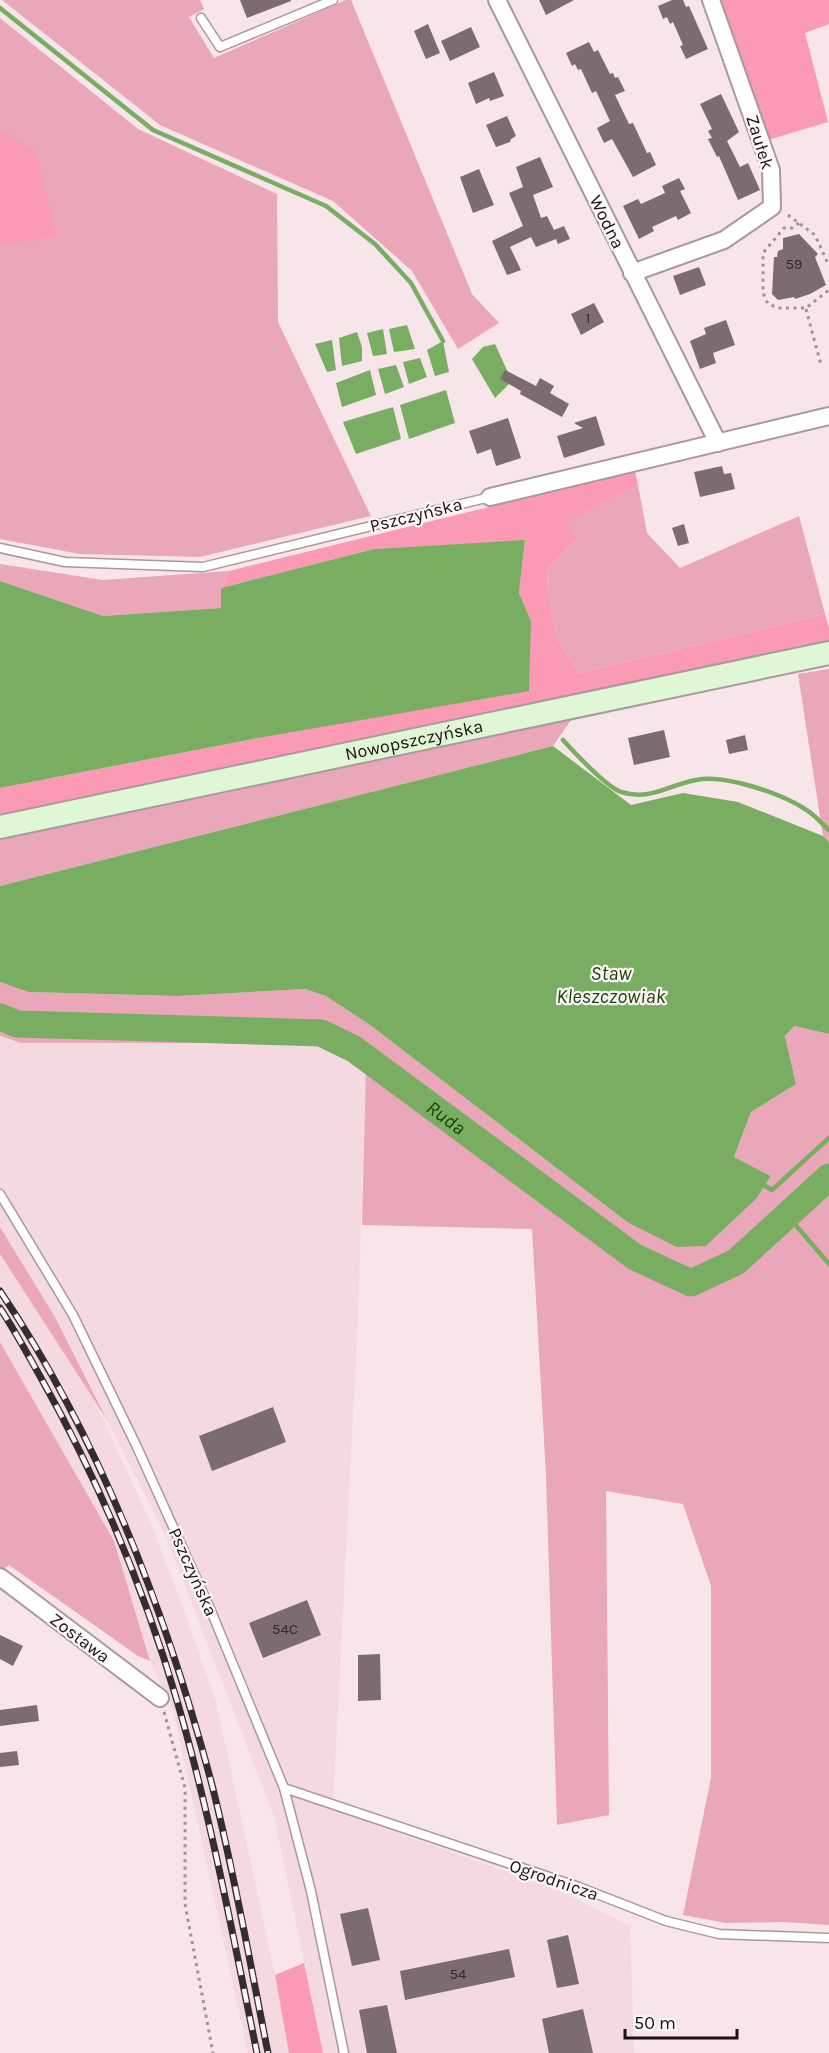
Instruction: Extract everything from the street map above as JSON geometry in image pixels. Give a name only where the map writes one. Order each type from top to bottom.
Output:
[{"type":"main road","name":"Nowopszczyńska","points":[[0,827],[829,653]]},
{"type":"street","name":"Wodna","points":[[497,0],[717,443]]},
{"type":"street","name":"Zaułek","points":[[632,273],[724,240],[772,207],[771,170],[711,0]]},
{"type":"street","name":"Pszczyńska","points":[[490,496],[829,416]]},
{"type":"street","name":"Zostawa","points":[[0,1577],[160,1698]]},
{"type":"lane","points":[[201,18],[220,47],[333,0]]},
{"type":"lane","name":"Pszczyńska","points":[[0,548],[65,562],[203,567],[490,496]]},
{"type":"lane","name":"Pszczyńska","points":[[0,1194],[73,1315],[137,1447],[211,1611],[284,1788],[311,1891],[344,2053]]},
{"type":"lane","name":"Ogrodnicza","points":[[284,1788],[579,1887],[666,1921],[718,1934],[829,1938]]},
{"type":"path","points":[[788,215],[814,235],[829,266]]},
{"type":"path","points":[[799,223],[792,228],[784,228],[764,253],[763,293],[768,303],[779,308],[806,308],[829,290]]},
{"type":"path","points":[[806,308],[821,365]]},
{"type":"path","points":[[160,1698],[185,1788],[185,1904],[213,2053]]},
{"type":"shaded area","points":[[2,0],[200,0],[204,9],[189,17],[214,58],[346,0],[351,0],[472,294],[499,323],[458,349],[412,271],[333,201],[160,125]]},
{"type":"shaded area","points":[[718,0],[829,0],[829,24],[805,33],[828,122],[768,140]]},
{"type":"shaded area","points":[[0,18],[138,129],[277,194],[278,322],[371,516],[200,557],[80,554],[0,539]]},
{"type":"shaded area","points":[[0,131],[36,151],[56,236],[16,243],[0,243]]},
{"type":"shaded area","points":[[635,471],[638,485],[566,522],[578,539],[547,570],[548,594],[557,638],[579,673],[825,614],[829,628],[829,645],[574,695],[314,753],[0,815],[0,788],[258,738],[531,621],[519,593],[525,541],[374,549],[221,588],[229,571]]},
{"type":"shaded area","points":[[638,485],[647,533],[680,568],[799,516],[825,614],[579,673],[557,638],[548,594],[547,570],[578,539],[565,522]]},
{"type":"shaded area","points":[[0,564],[103,580],[229,571],[221,588],[222,608],[103,616],[0,581]]},
{"type":"shaded area","points":[[829,669],[829,842],[823,836],[798,674]]},
{"type":"shaded area","points":[[571,720],[553,746],[0,886],[0,840]]},
{"type":"shaded area","points":[[0,982],[28,992],[178,996],[305,989],[326,996],[370,1025],[627,1222],[706,1246],[756,1199],[771,1176],[734,1157],[751,1112],[796,1084],[785,1036],[794,1026],[829,1034],[829,1925],[784,1922],[726,1923],[683,1915],[711,1778],[711,1586],[683,1504],[606,1491],[609,1815],[557,1825],[546,1475],[532,1229],[362,1225],[366,1067],[322,1043],[21,1043],[0,1036]]},
{"type":"shaded area","points":[[0,1036],[21,1043],[322,1043],[366,1067],[358,1317],[333,1805],[326,1807],[555,1889],[630,1926],[634,2053],[323,2053],[274,1816],[167,1539],[55,1317],[0,1227]]},
{"type":"shaded area","points":[[0,1227],[55,1317],[107,1420],[0,1254]]},
{"type":"shaded area","points":[[0,1254],[97,1405],[151,1524],[183,1607],[216,1702],[275,1975],[289,2053],[248,2053],[173,1710],[150,1661],[114,1541],[0,1342]]},
{"type":"shaded area","points":[[0,1342],[114,1541],[150,1661],[138,1656],[9,1565],[0,1569]]},
{"type":"shaded area","points":[[304,1963],[323,2053],[289,2053],[275,1975]]},
{"type":"water","points":[[407,325],[415,349],[394,352],[389,329]]},
{"type":"water","points":[[383,329],[387,354],[373,356],[367,333]]},
{"type":"water","points":[[357,332],[362,347],[362,361],[342,366],[339,338]]},
{"type":"water","points":[[332,340],[336,370],[327,372],[315,344]]},
{"type":"water","points":[[443,341],[449,372],[435,376],[427,350]]},
{"type":"water","points":[[495,344],[512,381],[495,398],[472,359],[483,347]]},
{"type":"water","points":[[420,358],[427,377],[409,384],[403,362]]},
{"type":"water","points":[[396,365],[404,387],[385,394],[378,369]]},
{"type":"water","points":[[370,370],[376,395],[342,407],[336,383]]},
{"type":"water","points":[[446,390],[455,423],[409,439],[400,405]]},
{"type":"water","points":[[393,407],[401,439],[356,454],[343,422]]},
{"type":"water","points":[[525,540],[519,593],[531,621],[529,691],[258,738],[0,788],[0,581],[103,616],[221,608],[221,588],[374,549]]},
{"type":"water","name":"Staw Kleszczowiak","points":[[553,746],[631,805],[683,793],[738,802],[823,836],[829,842],[829,1034],[794,1026],[785,1036],[796,1084],[751,1112],[734,1157],[771,1176],[756,1199],[706,1246],[677,1247],[627,1222],[370,1025],[326,996],[305,989],[178,996],[28,992],[0,982],[0,886]]},
{"type":"building","points":[[240,0],[291,0],[291,1],[247,18]]},
{"type":"building","points":[[539,0],[574,0],[546,15]]},
{"type":"building","points":[[672,0],[683,0],[686,7],[689,6],[708,49],[686,59],[680,46],[683,45],[673,22],[670,24],[667,17],[663,19],[658,6]]},
{"type":"building","points":[[428,24],[440,53],[426,59],[414,31]]},
{"type":"building","points":[[471,27],[480,47],[450,61],[441,41]]},
{"type":"building","points":[[589,42],[594,52],[598,50],[610,74],[613,73],[615,78],[618,77],[625,91],[615,95],[629,124],[633,123],[647,153],[650,152],[656,165],[633,177],[612,139],[604,143],[597,128],[610,121],[596,91],[592,93],[581,69],[578,70],[575,64],[572,66],[566,53]]},
{"type":"building","points":[[494,72],[504,96],[490,101],[489,98],[476,104],[468,83]]},
{"type":"building","points":[[721,94],[739,132],[727,141],[740,167],[748,163],[760,190],[738,200],[719,156],[717,157],[708,139],[712,138],[708,131],[712,129],[700,104]]},
{"type":"building","points":[[507,116],[516,136],[510,142],[496,147],[486,125]]},
{"type":"building","points":[[540,157],[553,187],[533,195],[541,218],[547,216],[554,230],[564,226],[570,239],[558,244],[556,239],[536,247],[531,237],[510,247],[521,270],[507,275],[492,241],[523,226],[509,193],[523,187],[516,167]]},
{"type":"building","points":[[479,169],[494,205],[473,213],[460,177]]},
{"type":"building","points":[[679,178],[685,189],[680,191],[691,213],[678,220],[676,216],[652,227],[654,231],[639,239],[623,206],[638,199],[641,204],[665,193],[662,186]]},
{"type":"building","points":[[799,234],[818,254],[815,257],[826,285],[795,299],[794,297],[778,300],[772,294],[774,257],[777,257],[778,251],[783,249],[783,238]]},
{"type":"building","points":[[699,267],[706,285],[680,295],[673,276]]},
{"type":"building","points":[[594,303],[604,322],[581,335],[571,314]]},
{"type":"building","points":[[726,320],[735,345],[713,353],[716,363],[700,369],[690,341],[706,334],[704,328]]},
{"type":"building","points":[[505,370],[536,386],[540,378],[554,386],[550,393],[569,404],[562,417],[520,394],[521,391],[500,379]]},
{"type":"building","points":[[596,416],[605,445],[564,458],[557,436],[583,428],[574,423]]},
{"type":"building","points":[[508,418],[521,458],[496,466],[491,449],[477,454],[469,431]]},
{"type":"building","points":[[722,466],[724,474],[731,473],[735,489],[700,497],[694,472]]},
{"type":"building","points":[[684,524],[689,543],[678,546],[672,528]]},
{"type":"building","points":[[664,730],[670,757],[634,765],[628,738]]},
{"type":"building","points":[[745,735],[748,750],[729,754],[726,740]]},
{"type":"building","points":[[273,1407],[286,1442],[212,1471],[199,1436]]},
{"type":"building","points":[[307,1600],[321,1635],[263,1658],[249,1623]]},
{"type":"building","points":[[0,1635],[23,1646],[13,1666],[0,1659]]},
{"type":"building","points":[[380,1654],[381,1700],[358,1701],[358,1655]]},
{"type":"building","points":[[37,1705],[39,1721],[0,1726],[0,1710]]},
{"type":"building","points":[[17,1751],[19,1765],[0,1767],[0,1753]]},
{"type":"building","points":[[368,1908],[380,1960],[352,1966],[340,1914]]},
{"type":"building","points":[[568,1935],[579,1984],[557,1988],[547,1940]]},
{"type":"building","points":[[509,1949],[515,1977],[405,2000],[400,1971]]},
{"type":"building","points":[[387,2005],[397,2053],[367,2053],[359,2010]]},
{"type":"building","points":[[583,2009],[593,2053],[549,2053],[542,2019]]},
{"type":"waterway","points":[[0,8],[153,130],[326,206],[375,244],[411,283],[443,341]]},
{"type":"waterway","points":[[563,740],[599,777],[621,792],[641,795],[696,780],[736,782],[767,791],[794,803],[811,813],[829,830]]},
{"type":"waterway","name":"Ruda","points":[[0,1017],[17,1024],[321,1033],[354,1049],[635,1257],[691,1283],[736,1262],[829,1177]]},
{"type":"waterway","points":[[765,1186],[772,1190],[829,1138]]},
{"type":"waterway","points":[[787,1215],[829,1264]]},
{"type":"railway","points":[[0,1291],[36,1347],[99,1466],[126,1527],[173,1653],[211,1781],[268,2053]]},
{"type":"railway","points":[[0,1308],[41,1378],[82,1456],[119,1537],[151,1620],[178,1704],[201,1790],[257,2053]]}]
